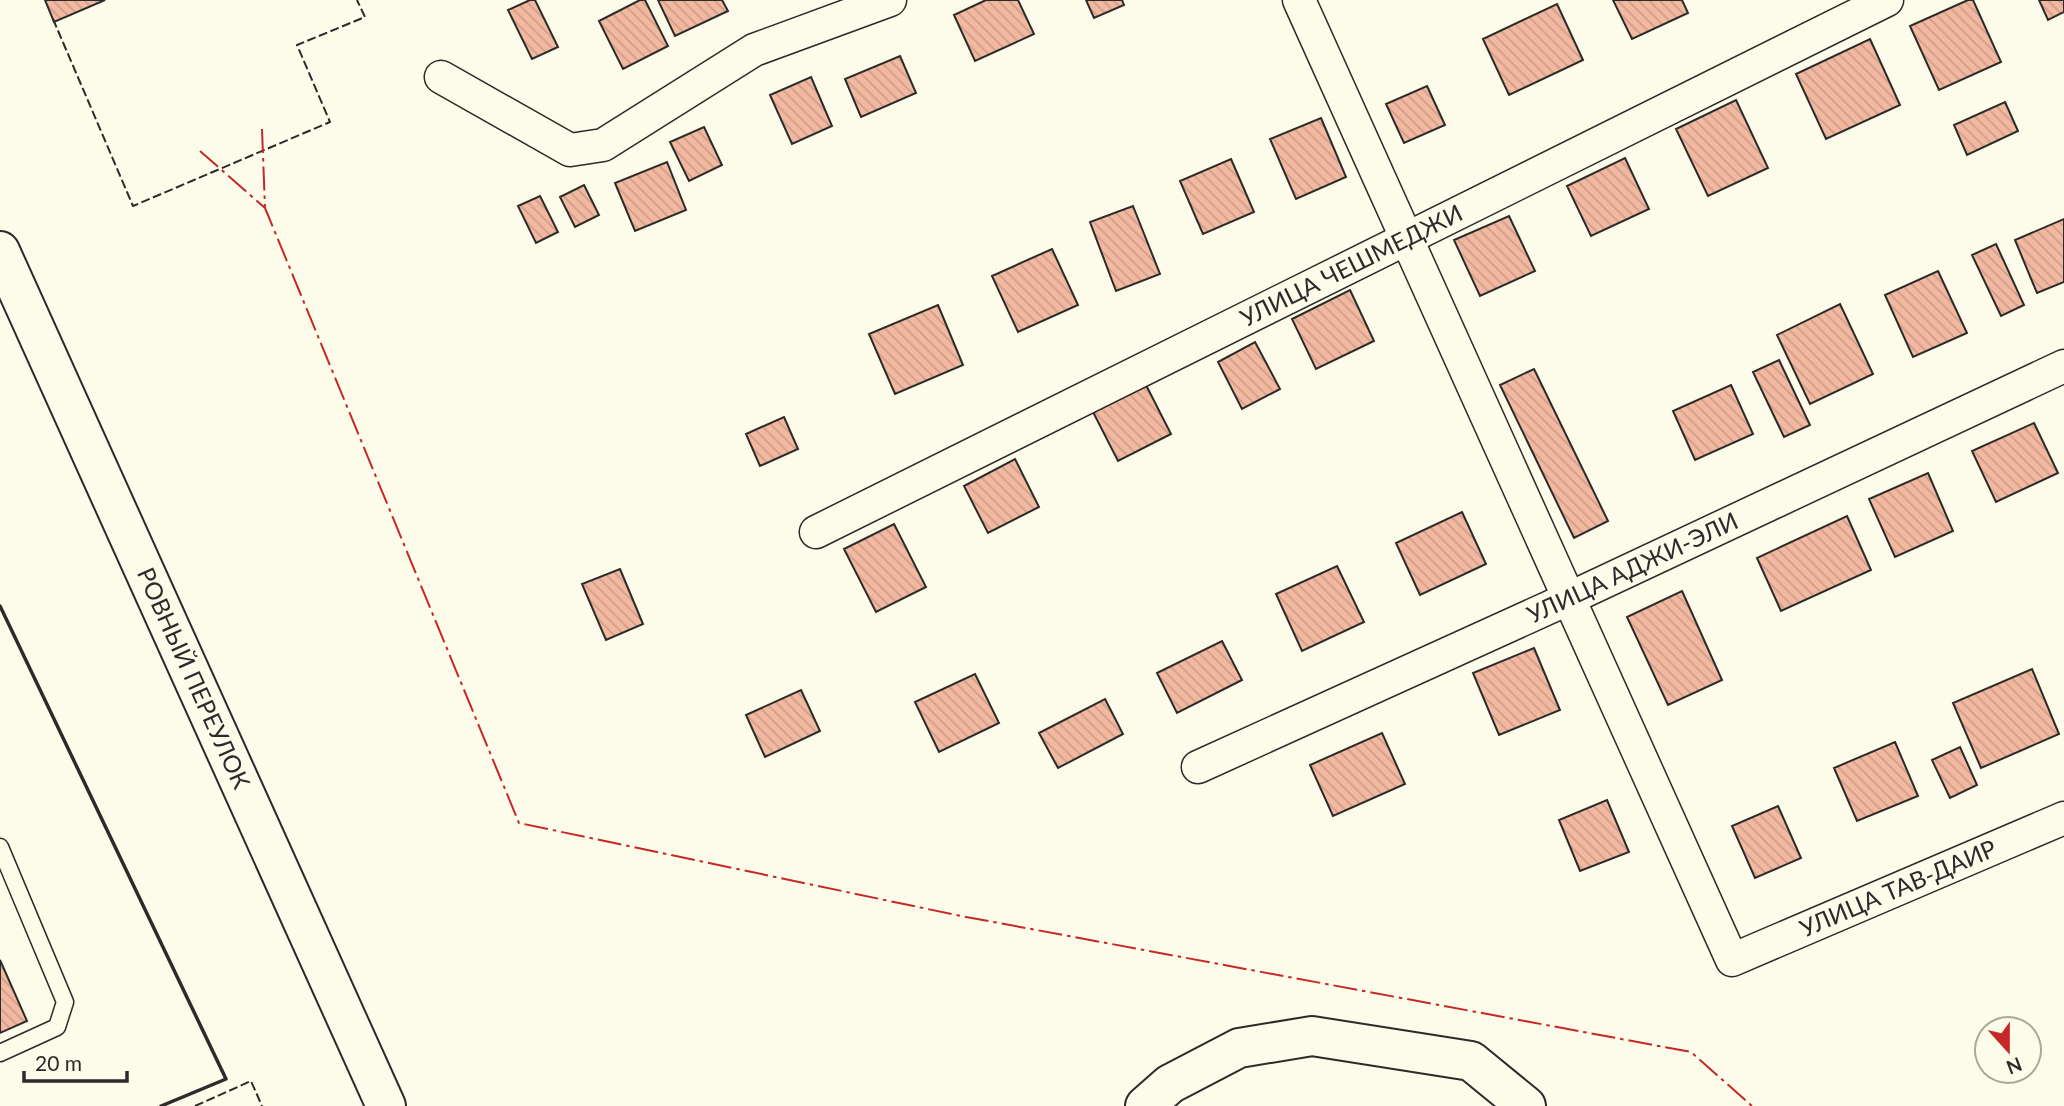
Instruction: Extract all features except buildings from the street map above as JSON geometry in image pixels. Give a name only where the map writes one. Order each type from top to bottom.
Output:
[{"type":"street","points":[[441,77],[570,150],[603,145],[754,50],[890,0]]},
{"type":"street","points":[[1299,0],[1570,598]]},
{"type":"street","name":"УЛИЦА ЧЕШМЕДЖИ","points":[[816,532],[1887,0]]},
{"type":"street","name":"РОВНЫЙ ПЕРЕУЛОК","points":[[0,251],[386,1106]]},
{"type":"street","name":"УЛИЦА АДЖИ-ЭЛИ","points":[[1198,767],[1570,598],[2064,366]]},
{"type":"street","name":"УЛИЦА ТАВ-ДАИР","points":[[1570,598],[1732,960],[2064,818]]},
{"type":"street","points":[[1145,1106],[1170,1084],[1239,1048],[1312,1036],[1471,1061],[1526,1106]]},
{"type":"lane","points":[[0,847],[65,1002],[57,1027],[0,1053]]},
{"type":"fence","points":[[53,19],[133,206],[330,122],[297,45],[365,17],[357,0]]},
{"type":"fence","points":[[195,1106],[251,1081],[262,1106]]},
{"type":"wall","points":[[0,606],[226,1079],[161,1106]]},
{"type":"power","points":[[262,129],[265,208],[519,823],[956,915],[1691,1052],[1752,1106]]},
{"type":"power","points":[[200,151],[265,208]]}]
